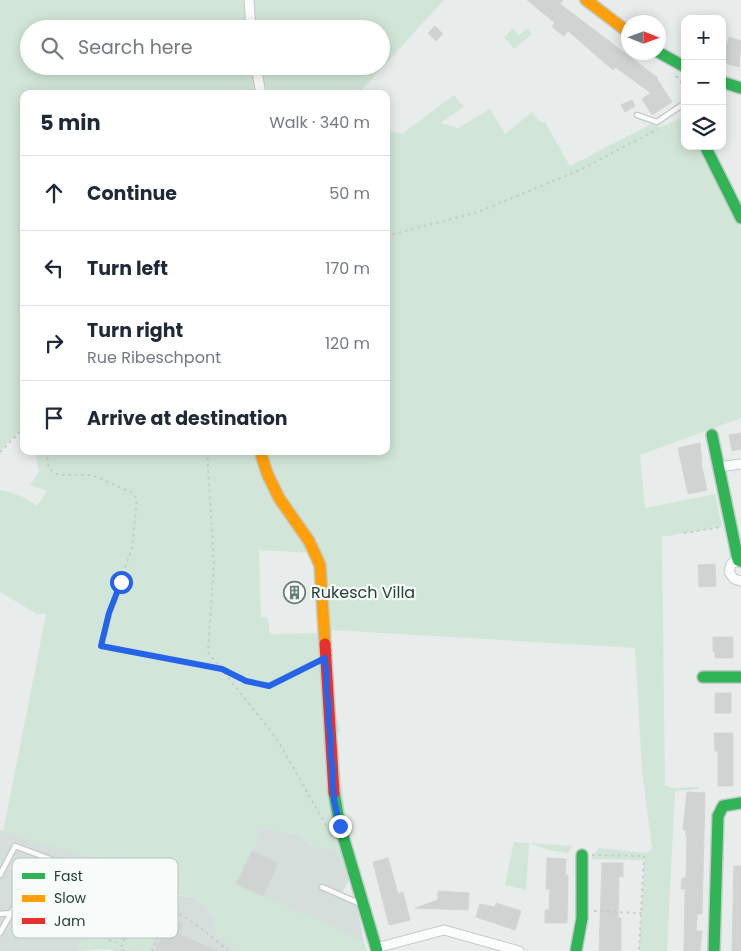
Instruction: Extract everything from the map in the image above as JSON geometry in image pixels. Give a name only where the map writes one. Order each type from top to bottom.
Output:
[{"type":"street","points":[[249,0],[250,20]]},
{"type":"street","points":[[586,0],[621,27]]},
{"type":"street","points":[[666,57],[681,65]]},
{"type":"street","points":[[257,75],[259,90]]},
{"type":"street","points":[[726,83],[741,88]]},
{"type":"street","points":[[707,150],[741,218]]},
{"type":"street","points":[[712,435],[740,560],[731,564],[729,572],[734,579],[741,581]]},
{"type":"street","points":[[261,455],[266,473],[279,498],[309,541],[320,565],[323,588],[325,658],[334,800],[377,950],[444,930],[519,951]]},
{"type":"street","points":[[718,467],[741,464]]},
{"type":"street","points":[[703,677],[741,677]]},
{"type":"street","points":[[714,951],[718,816],[723,806],[741,803]]},
{"type":"street","points":[[576,951],[579,944],[582,855]]},
{"type":"lane","points":[[637,115],[657,122],[682,105]]},
{"type":"lane","points":[[0,875],[15,846],[47,858]]},
{"type":"lane","points":[[322,887],[364,906]]},
{"type":"lane","points":[[0,914],[11,913]]},
{"type":"lane","points":[[0,933],[11,913]]},
{"type":"path","points":[[681,67],[676,72],[681,85]]},
{"type":"path","points":[[390,235],[478,212],[580,170],[660,127]]},
{"type":"path","points":[[0,452],[20,432]]},
{"type":"path","points":[[46,455],[48,468],[58,475],[92,475],[133,492],[137,500],[132,548],[109,613],[101,646],[222,669],[246,681],[269,686],[325,658]]},
{"type":"path","points":[[207,455],[214,563],[208,652],[277,739],[327,827]]},
{"type":"path","points":[[684,534],[732,525]]},
{"type":"path","points":[[582,855],[644,856],[639,951]]},
{"type":"path","points":[[581,911],[642,913]]},
{"type":"path","points":[[178,914],[213,938],[228,951]]},
{"type":"path","points":[[109,938],[109,940],[122,944]]},
{"type":"path","points":[[124,938],[120,950],[124,951]]},
{"type":"path","points":[[152,951],[158,938]]},
{"type":"shaded area","points":[[262,828],[297,834],[312,846],[333,849],[352,874],[341,895],[356,902],[364,942],[236,884]]},
{"type":"shaded area","points":[[0,830],[92,858],[12,858],[12,938],[83,938],[78,951],[0,951]]},
{"type":"shaded area","points":[[178,896],[193,897],[205,906],[213,916],[297,951],[114,951],[83,938],[178,938]]},
{"type":"green space","points":[[0,0],[249,0],[250,20],[20,20],[20,75],[255,75],[258,90],[20,90],[20,431],[0,450]]},
{"type":"green space","points":[[251,0],[444,0],[390,59],[390,20],[252,20]]},
{"type":"green space","points":[[527,28],[532,34],[514,49],[504,37],[513,29],[519,35]]},
{"type":"green space","points":[[261,75],[375,75],[362,90],[263,90]]},
{"type":"green space","points":[[454,95],[464,107],[440,123],[458,128],[490,109],[505,134],[532,112],[540,122],[545,122],[570,166],[651,124],[661,127],[681,118],[681,150],[702,150],[708,167],[741,228],[741,418],[640,455],[645,508],[715,494],[722,527],[662,537],[665,785],[673,788],[699,787],[699,789],[675,791],[667,951],[639,951],[644,860],[591,859],[599,848],[647,853],[652,848],[642,771],[635,648],[331,630],[333,708],[341,731],[336,734],[352,874],[333,849],[312,846],[297,834],[262,828],[236,883],[364,942],[367,951],[235,951],[216,934],[213,916],[205,906],[193,897],[178,895],[178,858],[92,858],[3,832],[46,614],[37,614],[0,592],[0,490],[11,492],[37,506],[47,491],[30,485],[39,472],[36,455],[390,455],[390,131],[402,134]],"holes":[[[259,550],[310,553],[316,573],[319,633],[270,634],[268,618],[261,617]]]},
{"type":"green space","points":[[514,842],[529,843],[526,890],[505,885]]},
{"type":"green space","points":[[529,843],[572,846],[568,853],[552,851]]},
{"type":"green space","points":[[83,938],[153,938],[148,951],[110,949],[78,951]]},
{"type":"building","points":[[527,0],[563,0],[560,4],[621,50],[621,60],[634,60],[658,78],[672,102],[652,115],[642,99],[651,93],[615,67],[613,70],[568,31],[564,36],[552,27],[555,23]]},
{"type":"building","points":[[435,26],[443,34],[436,41],[428,33]]},
{"type":"building","points":[[729,37],[741,41],[739,67],[726,63],[726,48]]},
{"type":"building","points":[[632,100],[635,106],[625,112],[621,105]]},
{"type":"building","points":[[741,433],[741,449],[732,451],[729,435]]},
{"type":"building","points":[[700,443],[701,463],[707,490],[688,494],[678,448]]},
{"type":"building","points":[[715,564],[716,586],[699,587],[698,565]]},
{"type":"building","name":"Rukesch Villa","points":[[291,586],[300,586],[299,598],[290,598]]},
{"type":"building","points":[[713,637],[733,637],[733,658],[715,658]]},
{"type":"building","points":[[715,693],[731,693],[731,713],[715,713]]},
{"type":"building","points":[[714,733],[733,733],[733,786],[718,786],[718,751],[715,751]]},
{"type":"building","points":[[687,792],[705,793],[702,914],[697,914],[696,931],[702,931],[700,951],[684,951],[685,889],[681,889],[682,878],[686,878],[687,837],[686,830],[683,830]]},
{"type":"building","points":[[252,851],[278,863],[263,896],[236,884]]},
{"type":"building","points":[[388,858],[398,894],[403,892],[410,920],[389,925],[373,862]]},
{"type":"building","points":[[547,858],[566,859],[565,875],[568,875],[567,923],[545,923],[545,910],[549,910],[550,889],[546,889]]},
{"type":"building","points":[[602,863],[623,863],[623,877],[619,876],[618,918],[621,918],[621,951],[599,951]]},
{"type":"building","points":[[734,866],[741,866],[741,951],[732,951]]},
{"type":"building","points":[[438,891],[469,893],[468,910],[415,908],[438,900]]},
{"type":"building","points":[[496,903],[521,911],[515,930],[476,917],[480,904],[495,907]]},
{"type":"building","points":[[178,922],[183,924],[179,934],[217,951],[155,951],[162,938],[178,938]]},
{"type":"traffic: fast","points":[[666,56],[681,65]]},
{"type":"traffic: fast","points":[[726,83],[741,88]]},
{"type":"traffic: fast","points":[[707,150],[741,218]]},
{"type":"traffic: fast","points":[[712,435],[738,560],[741,561]]},
{"type":"traffic: fast","points":[[703,677],[741,677]]},
{"type":"traffic: fast","points":[[334,793],[340,826],[377,951]]},
{"type":"traffic: fast","points":[[714,951],[718,816],[723,806],[741,803]]},
{"type":"traffic: fast","points":[[576,951],[582,918],[582,855]]},
{"type":"traffic: slow","points":[[586,0],[621,27]]},
{"type":"traffic: slow","points":[[261,455],[267,473],[279,498],[309,541],[320,565],[325,644]]},
{"type":"traffic: jam","points":[[325,644],[334,793]]},
{"type":"place","name":"Rukesch Villa","points":[[295,592]]},
{"type":"route","points":[[121,582],[109,613],[101,646],[222,669],[246,681],[269,686],[325,658],[334,800],[340,826]]}]
